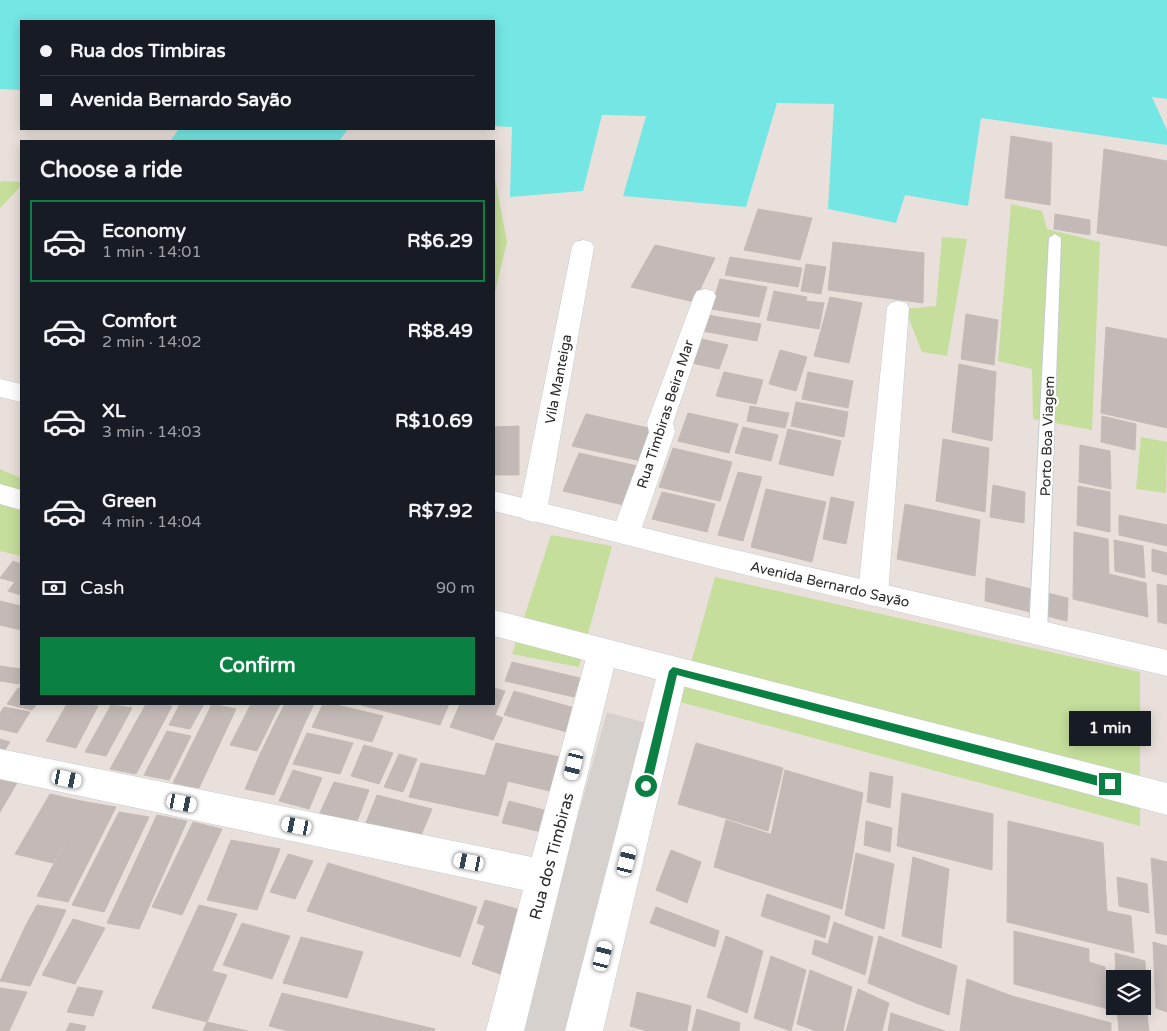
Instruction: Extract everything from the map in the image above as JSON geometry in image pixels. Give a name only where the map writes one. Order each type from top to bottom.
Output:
[{"type":"street","name":"Vila Manteiga","points":[[533,511],[583,247]]},
{"type":"street","name":"Rua Timbiras Beira Mar","points":[[626,533],[662,432],[660,423],[705,296]]},
{"type":"street","points":[[873,594],[898,308]]},
{"type":"street","points":[[0,388],[20,393]]},
{"type":"street","points":[[0,494],[20,500]]},
{"type":"street","name":"Avenida Bernardo Sayão","points":[[495,502],[1167,663]]},
{"type":"street","points":[[495,623],[1167,799]]},
{"type":"street","name":"Rua dos Timbiras","points":[[505,1031],[603,652]]},
{"type":"street","points":[[584,1031],[673,671]]},
{"type":"street","points":[[0,764],[545,877]]},
{"type":"lane","name":"Porto Boa Viagem","points":[[1038,633],[1055,238]]},
{"type":"green space","points":[[495,178],[507,242],[495,292]]},
{"type":"green space","points":[[2,181],[20,182],[20,187],[0,208],[0,183]]},
{"type":"green space","points":[[1011,204],[1042,211],[1047,229],[1100,242],[1092,430],[1033,419],[1032,369],[998,361]]},
{"type":"green space","points":[[942,237],[967,239],[947,356],[922,352],[905,309],[936,306]]},
{"type":"green space","points":[[1141,437],[1167,442],[1166,493],[1136,489]]},
{"type":"green space","points":[[0,469],[20,478],[20,556],[0,551]]},
{"type":"green space","points":[[551,535],[612,546],[579,667],[512,654]]},
{"type":"green space","points":[[715,577],[1140,672],[1140,826],[680,702]]},
{"type":"shaded area","points":[[607,712],[650,724],[573,1031],[524,1031],[565,862]]},
{"type":"water","points":[[0,0],[1167,0],[1167,99],[1152,97],[1167,130],[1167,145],[981,118],[968,206],[905,195],[896,223],[828,209],[834,104],[777,103],[746,207],[623,196],[646,116],[602,115],[583,191],[510,197],[512,127],[495,126],[495,20],[20,20],[20,90],[0,89]]},
{"type":"water","points":[[178,130],[347,130],[340,140],[171,140]]},
{"type":"building","points":[[1011,136],[1052,143],[1050,205],[1005,198]]},
{"type":"building","points":[[1104,149],[1167,161],[1167,246],[1097,233]]},
{"type":"building","points":[[758,209],[812,218],[800,260],[744,250]]},
{"type":"building","points":[[1055,214],[1090,220],[1090,235],[1054,229]]},
{"type":"building","points":[[833,242],[924,253],[923,303],[828,290]]},
{"type":"building","points":[[655,245],[715,258],[694,302],[631,287]]},
{"type":"building","points":[[730,257],[802,268],[798,287],[725,275]]},
{"type":"building","points":[[806,264],[826,267],[821,294],[801,291]]},
{"type":"building","points":[[720,279],[767,287],[759,317],[711,309]]},
{"type":"building","points":[[774,291],[807,297],[806,301],[824,303],[819,329],[767,320]]},
{"type":"building","points":[[830,297],[862,303],[849,363],[814,356]]},
{"type":"building","points":[[966,314],[998,320],[994,365],[961,359]]},
{"type":"building","points":[[707,315],[761,324],[757,341],[702,331]]},
{"type":"building","points":[[1106,327],[1167,339],[1167,428],[1101,413]]},
{"type":"building","points":[[702,339],[728,345],[719,369],[692,363]]},
{"type":"building","points":[[780,350],[807,357],[796,391],[769,384]]},
{"type":"building","points":[[959,364],[996,372],[992,441],[952,432]]},
{"type":"building","points":[[724,372],[763,380],[756,404],[716,396]]},
{"type":"building","points":[[808,372],[853,381],[848,408],[802,399]]},
{"type":"building","points":[[796,402],[848,412],[844,437],[791,426]]},
{"type":"building","points":[[750,406],[789,413],[785,428],[747,421]]},
{"type":"building","points":[[688,413],[738,424],[729,453],[678,441]]},
{"type":"building","points":[[586,414],[653,429],[641,461],[572,446]]},
{"type":"building","points":[[1102,416],[1136,424],[1135,450],[1101,442]]},
{"type":"building","points":[[519,426],[519,475],[495,475],[495,427]]},
{"type":"building","points":[[743,427],[778,435],[771,461],[735,453]]},
{"type":"building","points":[[788,429],[841,441],[833,476],[779,464]]},
{"type":"building","points":[[943,439],[989,448],[985,512],[936,501]]},
{"type":"building","points":[[1080,445],[1110,451],[1111,489],[1079,482]]},
{"type":"building","points":[[673,448],[732,462],[720,501],[659,487]]},
{"type":"building","points":[[579,453],[642,467],[628,506],[563,491]]},
{"type":"building","points":[[738,472],[762,477],[743,541],[718,535]]},
{"type":"building","points":[[993,485],[1025,492],[1024,523],[990,517]]},
{"type":"building","points":[[1078,486],[1110,492],[1110,532],[1077,525]]},
{"type":"building","points":[[766,489],[826,502],[812,562],[751,547]]},
{"type":"building","points":[[662,492],[715,504],[707,532],[652,519]]},
{"type":"building","points":[[831,497],[854,502],[846,544],[823,539]]},
{"type":"building","points":[[905,504],[980,520],[975,576],[897,559]]},
{"type":"building","points":[[1119,515],[1167,525],[1167,546],[1119,535]]},
{"type":"building","points":[[1074,532],[1108,539],[1109,574],[1146,583],[1148,617],[1073,599]]},
{"type":"building","points":[[1114,540],[1143,546],[1145,578],[1115,571]]},
{"type":"building","points":[[1152,549],[1167,553],[1167,575],[1152,571]]},
{"type":"building","points":[[13,561],[20,564],[20,595],[8,591],[15,582],[0,578]]},
{"type":"building","points":[[986,578],[1068,598],[1067,621],[985,601]]},
{"type":"building","points":[[1157,584],[1167,586],[1167,624],[1158,622]]},
{"type":"building","points":[[0,601],[20,606],[20,630],[0,625]]},
{"type":"building","points":[[512,662],[580,678],[574,697],[505,681]]},
{"type":"building","points":[[0,666],[20,669],[19,684],[0,681]]},
{"type":"building","points":[[18,688],[20,688],[20,705],[36,705],[32,710],[7,704]]},
{"type":"building","points":[[495,688],[505,691],[495,715],[503,718],[493,740],[450,727],[460,705],[495,705]]},
{"type":"building","points":[[514,691],[575,708],[567,732],[504,715]]},
{"type":"building","points":[[66,705],[98,706],[76,748],[46,741]]},
{"type":"building","points":[[111,705],[132,708],[106,756],[85,752]]},
{"type":"building","points":[[145,705],[172,706],[136,774],[110,769]]},
{"type":"building","points":[[179,705],[203,705],[190,729],[169,725]]},
{"type":"building","points":[[212,705],[236,709],[199,788],[173,783]]},
{"type":"building","points":[[250,705],[280,705],[257,751],[230,745]]},
{"type":"building","points":[[284,705],[314,705],[303,727],[276,721]]},
{"type":"building","points":[[323,705],[337,705],[383,716],[372,742],[312,727]]},
{"type":"building","points":[[361,705],[449,705],[440,725]]},
{"type":"building","points":[[4,707],[30,712],[17,733],[0,729],[0,713]]},
{"type":"building","points":[[276,721],[303,727],[289,760],[260,754]]},
{"type":"building","points":[[167,731],[191,736],[169,780],[144,775]]},
{"type":"building","points":[[307,733],[353,743],[340,774],[293,764]]},
{"type":"building","points":[[0,739],[10,742],[0,757]]},
{"type":"building","points":[[496,743],[560,757],[550,791],[485,776]]},
{"type":"building","points":[[696,743],[783,768],[768,831],[678,804]]},
{"type":"building","points":[[364,745],[393,753],[379,784],[351,776]]},
{"type":"building","points":[[260,754],[289,760],[274,795],[245,789]]},
{"type":"building","points":[[399,754],[417,759],[403,792],[384,787]]},
{"type":"building","points":[[421,763],[508,780],[498,816],[409,797]]},
{"type":"building","points":[[293,770],[322,778],[309,809],[279,801]]},
{"type":"building","points":[[785,770],[863,793],[852,859],[771,835]]},
{"type":"building","points":[[870,772],[893,777],[890,808],[867,802]]},
{"type":"building","points":[[0,779],[17,783],[0,812]]},
{"type":"building","points":[[334,782],[369,790],[356,824],[319,815]]},
{"type":"building","points":[[902,793],[993,814],[992,870],[897,846]]},
{"type":"building","points":[[50,794],[86,802],[53,863],[15,854]]},
{"type":"building","points":[[377,795],[432,809],[419,840],[365,825]]},
{"type":"building","points":[[509,801],[552,812],[546,833],[502,823]]},
{"type":"building","points":[[86,802],[116,807],[68,902],[37,896]]},
{"type":"building","points":[[119,812],[149,817],[104,912],[72,905]]},
{"type":"building","points":[[157,815],[187,821],[139,929],[107,923]]},
{"type":"building","points":[[726,820],[770,834],[759,882],[714,867]]},
{"type":"building","points":[[866,821],[892,828],[890,852],[864,845]]},
{"type":"building","points":[[1008,821],[1103,843],[1107,911],[1131,916],[1134,953],[1007,922]]},
{"type":"building","points":[[193,822],[222,829],[182,915],[152,907]]},
{"type":"building","points":[[770,834],[852,859],[842,909],[759,882]]},
{"type":"building","points":[[231,840],[280,849],[257,910],[207,900]]},
{"type":"building","points":[[671,850],[701,862],[687,903],[656,890]]},
{"type":"building","points":[[856,853],[894,864],[884,929],[845,915]]},
{"type":"building","points":[[288,854],[313,861],[295,899],[270,892]]},
{"type":"building","points":[[913,857],[949,869],[941,948],[902,936]]},
{"type":"building","points":[[1151,858],[1167,862],[1167,935],[1156,933]]},
{"type":"building","points":[[328,863],[477,907],[460,957],[307,911]]},
{"type":"building","points":[[1117,877],[1147,884],[1149,913],[1119,906]]},
{"type":"building","points":[[767,894],[830,916],[825,938],[761,916]]},
{"type":"building","points":[[485,900],[521,910],[500,974],[472,964],[485,926],[477,923]]},
{"type":"building","points":[[37,905],[66,910],[56,932],[25,927]]},
{"type":"building","points":[[199,905],[237,914],[212,971],[227,975],[207,1022],[152,1008]]},
{"type":"building","points":[[656,907],[719,931],[715,947],[650,923]]},
{"type":"building","points":[[73,919],[105,928],[75,984],[42,975]]},
{"type":"building","points":[[834,922],[873,937],[865,975],[812,954],[815,940],[828,944]]},
{"type":"building","points":[[242,923],[290,936],[272,979],[223,965]]},
{"type":"building","points":[[25,927],[56,932],[30,986],[0,981]]},
{"type":"building","points":[[1014,931],[1089,949],[1089,962],[1105,967],[1106,1008],[1014,984]]},
{"type":"building","points":[[726,936],[763,951],[747,1013],[707,997]]},
{"type":"building","points":[[879,936],[925,954],[916,1003],[868,983]]},
{"type":"building","points":[[301,937],[363,952],[347,998],[283,983]]},
{"type":"building","points":[[1153,942],[1167,946],[1167,1012],[1156,1008]]},
{"type":"building","points":[[1115,953],[1145,961],[1145,970],[1116,970]]},
{"type":"building","points":[[925,954],[957,966],[949,1015],[916,1003]]},
{"type":"building","points":[[771,956],[806,970],[791,1031],[754,1018]]},
{"type":"building","points":[[810,970],[852,987],[843,1031],[816,1031],[797,1024]]},
{"type":"building","points":[[967,979],[1012,996],[1011,1031],[960,1031]]},
{"type":"building","points":[[78,987],[103,991],[93,1016],[67,1012]]},
{"type":"building","points":[[0,988],[27,992],[9,1031],[0,1031]]},
{"type":"building","points":[[858,989],[889,1003],[882,1031],[846,1031]]},
{"type":"building","points":[[637,992],[691,1006],[687,1031],[647,1031],[630,1026]]},
{"type":"building","points":[[282,993],[435,1029],[434,1031],[288,1031],[269,1026]]},
{"type":"building","points":[[1012,996],[1111,1023],[1111,1031],[1011,1031]]},
{"type":"building","points":[[697,1009],[740,1023],[739,1031],[692,1031]]},
{"type":"building","points":[[891,1013],[945,1031],[888,1031]]},
{"type":"building","points":[[1118,1015],[1147,1015],[1149,1031],[1119,1031]]},
{"type":"building","points":[[207,1022],[248,1031],[203,1031]]},
{"type":"building","points":[[70,1023],[86,1026],[84,1031],[66,1031]]},
{"type":"route","points":[[646,786],[673,671],[1110,784]]}]
